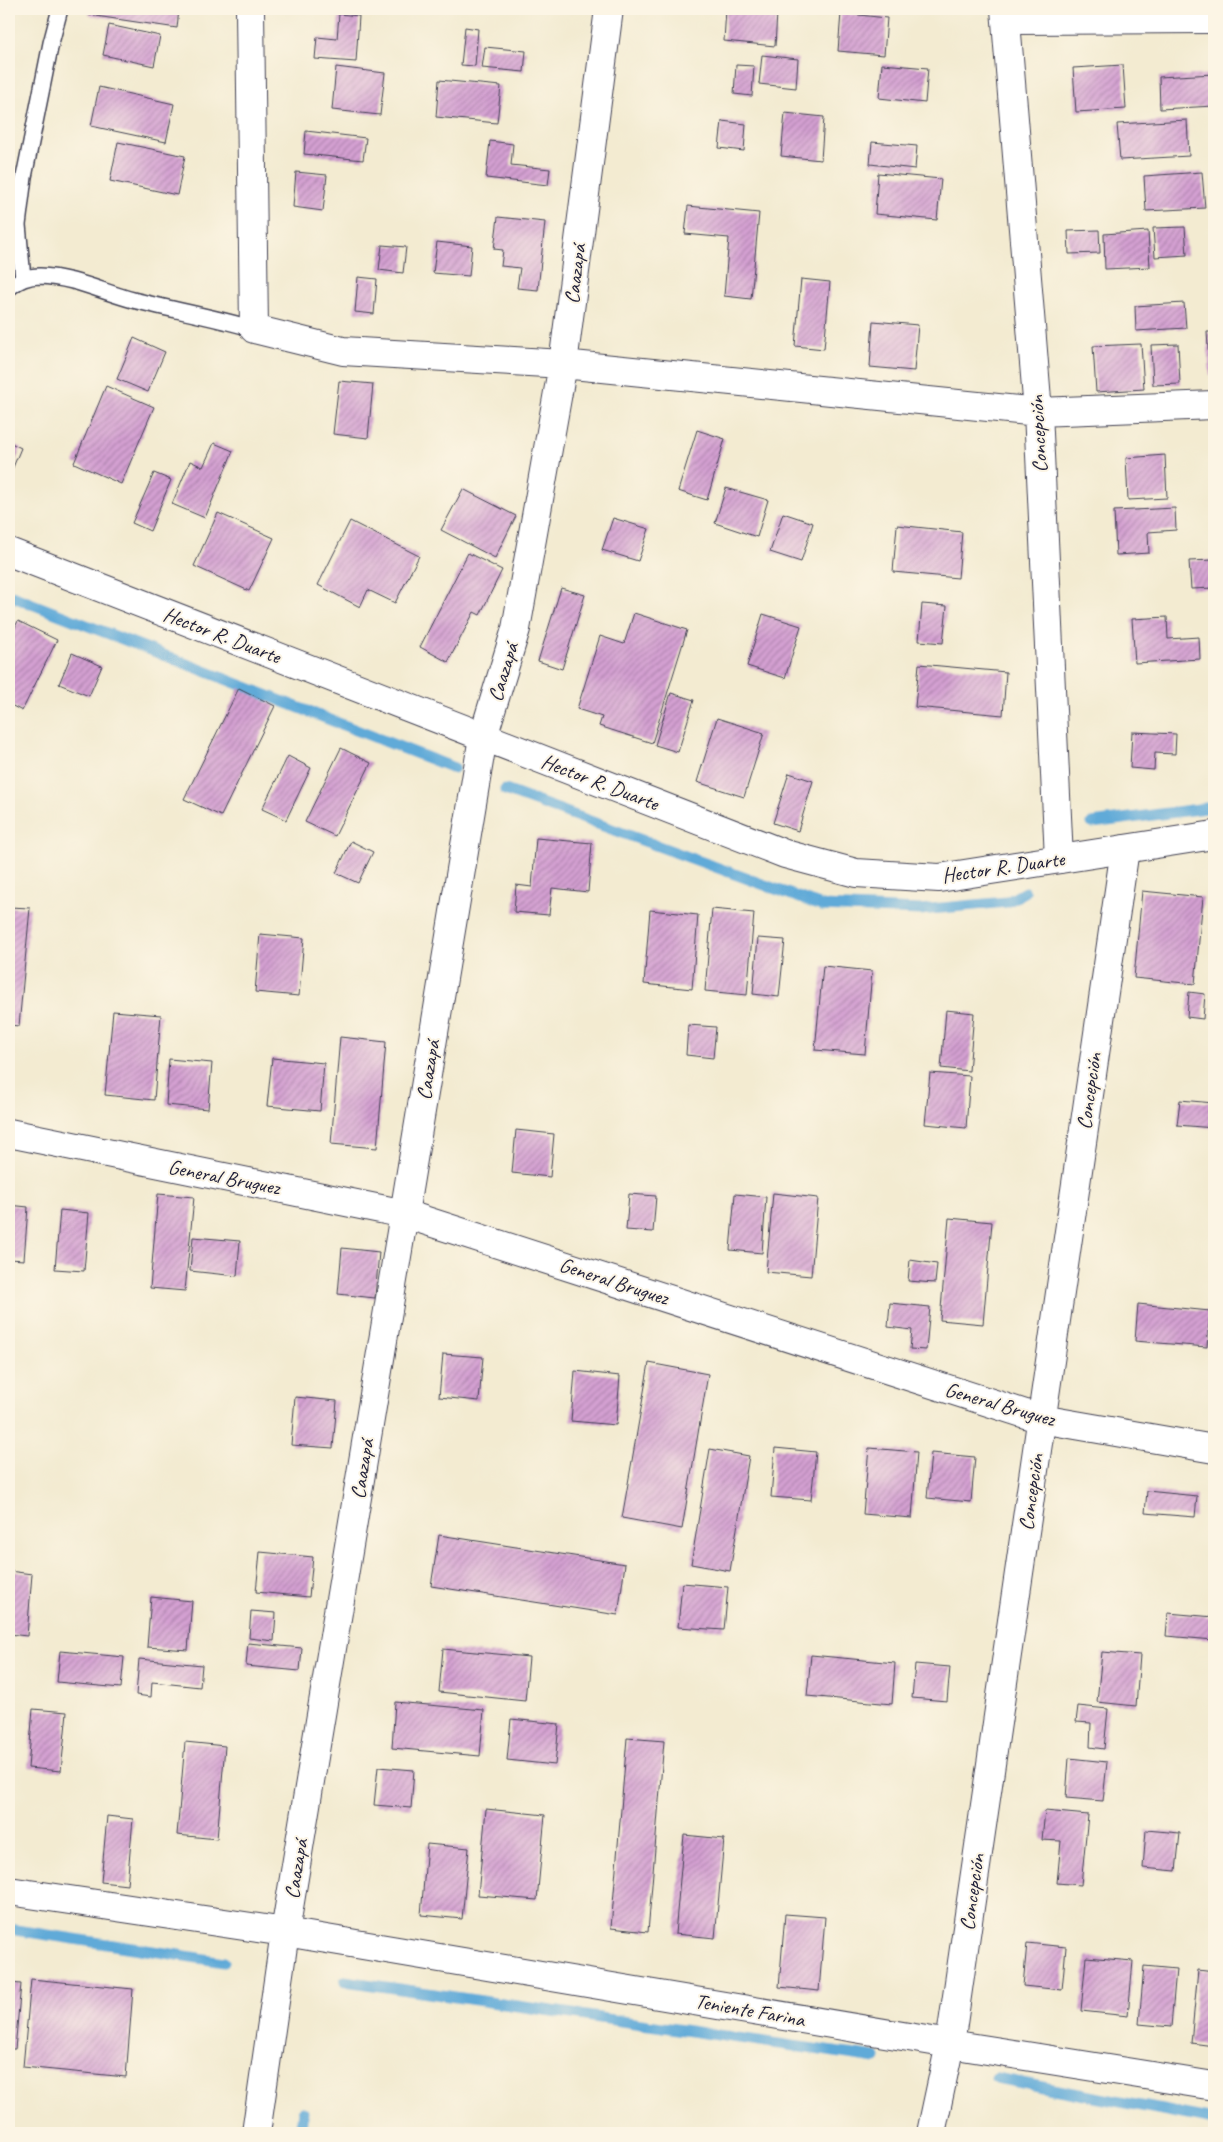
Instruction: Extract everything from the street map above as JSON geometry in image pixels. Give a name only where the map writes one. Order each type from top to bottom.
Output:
[{"type":"street","points":[[250,9],[254,329],[343,351],[564,364],[1038,412],[1214,405]]},
{"type":"street","name":"Caazapá","points":[[256,2133],[286,1932],[483,737],[516,630],[564,364],[609,9]]},
{"type":"street","points":[[1005,14],[1214,19]]},
{"type":"street","name":"Concepción","points":[[1005,14],[1038,412],[1059,860]]},
{"type":"street","name":"Hector R. Duarte","points":[[9,552],[785,854],[856,873],[939,878],[1214,835]]},
{"type":"street","name":"Concepción","points":[[932,2133],[950,2044],[1125,849]]},
{"type":"street","name":"General Bruguez","points":[[9,1134],[404,1214],[1042,1419],[1214,1449]]},
{"type":"street","name":"Teniente Farina","points":[[9,1891],[286,1932],[950,2044],[1214,2086]]},
{"type":"lane","points":[[23,278],[18,225],[24,176],[51,43],[60,9]]},
{"type":"lane","points":[[9,288],[23,278],[38,276],[59,278],[134,300],[216,318],[254,329]]},
{"type":"building","points":[[90,9],[179,9],[177,28],[89,15]]},
{"type":"building","points":[[726,9],[777,13],[775,46],[724,41]]},
{"type":"building","points":[[841,13],[887,18],[884,55],[838,51]]},
{"type":"building","points":[[339,14],[359,16],[356,62],[315,59],[317,37],[337,39]]},
{"type":"building","points":[[109,25],[160,36],[154,66],[103,55]]},
{"type":"building","points":[[465,27],[478,29],[475,66],[461,65]]},
{"type":"building","points":[[485,47],[526,51],[524,72],[482,68]]},
{"type":"building","points":[[762,55],[798,59],[796,88],[759,84]]},
{"type":"building","points":[[882,64],[928,68],[925,103],[879,98]]},
{"type":"building","points":[[736,65],[754,66],[752,96],[734,94]]},
{"type":"building","points":[[1123,65],[1126,109],[1076,112],[1073,68]]},
{"type":"building","points":[[336,67],[385,73],[380,115],[332,110]]},
{"type":"building","points":[[1214,74],[1214,106],[1160,109],[1159,77]]},
{"type":"building","points":[[439,80],[501,86],[497,123],[436,117]]},
{"type":"building","points":[[99,87],[174,104],[166,142],[91,126]]},
{"type":"building","points":[[785,113],[824,117],[821,160],[781,156]]},
{"type":"building","points":[[1187,120],[1189,156],[1120,160],[1117,124]]},
{"type":"building","points":[[722,121],[746,124],[744,151],[719,148]]},
{"type":"building","points":[[306,131],[366,138],[363,160],[304,154]]},
{"type":"building","points":[[490,141],[513,144],[511,165],[550,169],[548,185],[486,178]]},
{"type":"building","points":[[118,142],[185,156],[177,195],[110,181]]},
{"type":"building","points":[[872,142],[917,146],[915,169],[870,164]]},
{"type":"building","points":[[296,172],[327,175],[323,211],[293,207]]},
{"type":"building","points":[[1202,172],[1205,208],[1146,211],[1144,176]]},
{"type":"building","points":[[878,173],[941,179],[937,220],[875,214]]},
{"type":"building","points":[[688,206],[759,213],[751,299],[724,296],[729,238],[685,234]]},
{"type":"building","points":[[498,217],[545,222],[538,290],[517,288],[520,268],[501,266],[503,250],[494,249]]},
{"type":"building","points":[[1185,227],[1187,255],[1155,257],[1153,228]]},
{"type":"building","points":[[1099,230],[1100,253],[1069,254],[1068,231]]},
{"type":"building","points":[[1148,231],[1150,267],[1105,269],[1104,234]]},
{"type":"building","points":[[437,242],[472,246],[469,276],[433,273]]},
{"type":"building","points":[[382,245],[406,247],[403,273],[379,270]]},
{"type":"building","points":[[358,277],[377,279],[374,314],[355,312]]},
{"type":"building","points":[[801,279],[830,282],[824,349],[795,346]]},
{"type":"building","points":[[1184,303],[1186,328],[1136,331],[1135,306]]},
{"type":"building","points":[[873,321],[918,325],[914,371],[870,367]]},
{"type":"building","points":[[1207,332],[1214,332],[1214,376],[1210,376]]},
{"type":"building","points":[[134,338],[165,352],[148,392],[117,379]]},
{"type":"building","points":[[1141,344],[1144,389],[1096,392],[1093,346]]},
{"type":"building","points":[[1178,344],[1180,384],[1153,385],[1151,345]]},
{"type":"building","points":[[339,381],[373,384],[368,438],[333,434]]},
{"type":"building","points":[[106,386],[154,407],[121,484],[74,463]]},
{"type":"building","points":[[697,430],[725,439],[707,500],[678,491]]},
{"type":"building","points":[[9,442],[21,448],[9,477]]},
{"type":"building","points":[[214,443],[233,451],[205,518],[172,504],[190,461],[203,467]]},
{"type":"building","points":[[1165,455],[1167,498],[1128,500],[1126,458]]},
{"type":"building","points":[[154,473],[171,480],[150,531],[132,523]]},
{"type":"building","points":[[726,488],[768,500],[757,537],[715,523]]},
{"type":"building","points":[[463,489],[516,516],[495,558],[441,530]]},
{"type":"building","points":[[1175,508],[1176,530],[1148,532],[1149,553],[1116,555],[1114,511]]},
{"type":"building","points":[[218,513],[274,538],[249,591],[194,566]]},
{"type":"building","points":[[783,513],[813,523],[801,562],[770,552]]},
{"type":"building","points":[[613,518],[649,529],[638,561],[602,550]]},
{"type":"building","points":[[350,521],[419,556],[395,603],[368,590],[360,607],[318,585]]},
{"type":"building","points":[[897,525],[962,532],[958,578],[893,572]]},
{"type":"building","points":[[468,553],[502,570],[480,615],[474,612],[448,662],[420,647]]},
{"type":"building","points":[[1213,560],[1214,588],[1191,589],[1189,561]]},
{"type":"building","points":[[561,588],[585,595],[562,669],[538,661]]},
{"type":"building","points":[[922,604],[947,606],[943,643],[919,641]]},
{"type":"building","points":[[634,613],[687,630],[652,743],[599,726],[602,717],[577,709],[600,636],[624,644]]},
{"type":"building","points":[[763,614],[801,626],[785,678],[747,666]]},
{"type":"building","points":[[1167,617],[1168,639],[1199,637],[1200,659],[1135,663],[1132,619]]},
{"type":"building","points":[[18,621],[57,640],[22,711],[9,704],[9,639]]},
{"type":"building","points":[[72,653],[102,666],[89,696],[59,684]]},
{"type":"building","points":[[919,664],[1006,672],[1003,715],[915,707]]},
{"type":"building","points":[[239,688],[275,706],[221,816],[184,799]]},
{"type":"building","points":[[671,693],[694,700],[678,752],[655,745]]},
{"type":"building","points":[[717,718],[764,733],[744,797],[697,782]]},
{"type":"building","points":[[1132,732],[1176,734],[1175,754],[1155,753],[1154,770],[1130,768]]},
{"type":"building","points":[[341,748],[371,763],[335,836],[305,822]]},
{"type":"building","points":[[288,756],[311,768],[286,820],[262,809]]},
{"type":"building","points":[[789,773],[813,781],[798,831],[773,823]]},
{"type":"building","points":[[536,838],[592,843],[588,892],[552,888],[549,915],[514,912],[516,885],[532,887]]},
{"type":"building","points":[[351,841],[373,852],[358,883],[336,873]]},
{"type":"building","points":[[1142,891],[1203,897],[1195,984],[1134,978]]},
{"type":"building","points":[[9,907],[30,908],[19,1026],[9,1025]]},
{"type":"building","points":[[712,909],[754,913],[747,995],[705,991]]},
{"type":"building","points":[[650,910],[698,915],[692,989],[644,984]]},
{"type":"building","points":[[260,934],[304,938],[299,996],[255,992]]},
{"type":"building","points":[[758,938],[785,940],[779,997],[753,994]]},
{"type":"building","points":[[823,966],[872,971],[865,1054],[815,1050]]},
{"type":"building","points":[[1189,992],[1205,994],[1203,1019],[1187,1017]]},
{"type":"building","points":[[946,1010],[974,1013],[969,1071],[941,1068]]},
{"type":"building","points":[[113,1011],[161,1015],[154,1100],[105,1095]]},
{"type":"building","points":[[688,1025],[716,1027],[713,1058],[686,1055]]},
{"type":"building","points":[[340,1037],[386,1042],[377,1148],[331,1144]]},
{"type":"building","points":[[272,1058],[324,1063],[320,1111],[267,1106]]},
{"type":"building","points":[[169,1059],[212,1063],[208,1109],[166,1105]]},
{"type":"building","points":[[930,1073],[970,1076],[966,1128],[925,1124]]},
{"type":"building","points":[[1180,1100],[1214,1103],[1214,1128],[1177,1125]]},
{"type":"building","points":[[516,1130],[554,1134],[550,1177],[512,1173]]},
{"type":"building","points":[[773,1193],[818,1198],[811,1276],[766,1272]]},
{"type":"building","points":[[158,1194],[194,1197],[185,1291],[150,1288]]},
{"type":"building","points":[[629,1194],[656,1196],[653,1232],[626,1230]]},
{"type":"building","points":[[735,1194],[766,1197],[762,1253],[730,1250]]},
{"type":"building","points":[[9,1205],[28,1207],[24,1260],[9,1259]]},
{"type":"building","points":[[60,1210],[89,1213],[84,1271],[55,1269]]},
{"type":"building","points":[[949,1218],[992,1222],[983,1324],[940,1320]]},
{"type":"building","points":[[193,1237],[240,1241],[237,1276],[190,1271]]},
{"type":"building","points":[[342,1248],[379,1252],[375,1298],[338,1294]]},
{"type":"building","points":[[910,1260],[937,1264],[935,1283],[908,1281]]},
{"type":"building","points":[[890,1303],[930,1307],[926,1350],[910,1349],[912,1330],[888,1327]]},
{"type":"building","points":[[1138,1304],[1210,1311],[1207,1347],[1135,1341]]},
{"type":"building","points":[[443,1354],[483,1357],[479,1401],[439,1397]]},
{"type":"building","points":[[649,1363],[708,1374],[682,1529],[622,1518]]},
{"type":"building","points":[[575,1371],[620,1376],[616,1425],[571,1421]]},
{"type":"building","points":[[295,1397],[337,1401],[333,1448],[291,1445]]},
{"type":"building","points":[[775,1448],[816,1452],[811,1500],[771,1497]]},
{"type":"building","points":[[869,1448],[917,1452],[912,1518],[863,1514]]},
{"type":"building","points":[[710,1449],[749,1456],[730,1571],[691,1564]]},
{"type":"building","points":[[931,1453],[975,1457],[971,1502],[927,1498]]},
{"type":"building","points":[[1147,1491],[1197,1496],[1195,1517],[1145,1513]]},
{"type":"building","points":[[439,1535],[625,1564],[618,1615],[431,1586]]},
{"type":"building","points":[[260,1552],[313,1557],[309,1597],[256,1592]]},
{"type":"building","points":[[9,1571],[32,1574],[27,1636],[9,1634]]},
{"type":"building","points":[[682,1583],[728,1587],[724,1630],[678,1627]]},
{"type":"building","points":[[151,1597],[192,1601],[188,1650],[147,1647]]},
{"type":"building","points":[[251,1611],[276,1613],[274,1641],[249,1638]]},
{"type":"building","points":[[1168,1613],[1214,1617],[1214,1640],[1166,1636]]},
{"type":"building","points":[[248,1643],[302,1648],[300,1671],[246,1666]]},
{"type":"building","points":[[443,1649],[529,1657],[525,1701],[439,1692]]},
{"type":"building","points":[[60,1651],[124,1657],[121,1688],[57,1682]]},
{"type":"building","points":[[1102,1652],[1140,1655],[1136,1706],[1097,1702]]},
{"type":"building","points":[[811,1655],[895,1663],[892,1704],[807,1696]]},
{"type":"building","points":[[139,1659],[202,1665],[200,1687],[152,1682],[151,1697],[136,1695]]},
{"type":"building","points":[[915,1664],[950,1667],[947,1701],[912,1698]]},
{"type":"building","points":[[395,1702],[484,1710],[480,1756],[392,1748]]},
{"type":"building","points":[[1078,1706],[1108,1709],[1104,1749],[1090,1747],[1091,1723],[1076,1722]]},
{"type":"building","points":[[33,1709],[67,1712],[61,1771],[28,1768]]},
{"type":"building","points":[[511,1719],[559,1724],[555,1765],[507,1760]]},
{"type":"building","points":[[627,1738],[664,1741],[648,1932],[611,1928]]},
{"type":"building","points":[[185,1742],[225,1746],[217,1839],[177,1835]]},
{"type":"building","points":[[1069,1758],[1107,1762],[1103,1801],[1066,1798]]},
{"type":"building","points":[[378,1767],[414,1770],[411,1808],[374,1805]]},
{"type":"building","points":[[486,1809],[545,1815],[537,1900],[478,1895]]},
{"type":"building","points":[[1045,1811],[1088,1815],[1081,1885],[1057,1883],[1061,1841],[1042,1840]]},
{"type":"building","points":[[107,1816],[133,1819],[127,1885],[101,1882]]},
{"type":"building","points":[[1146,1830],[1180,1833],[1176,1871],[1143,1868]]},
{"type":"building","points":[[684,1835],[724,1839],[715,1938],[675,1934]]},
{"type":"building","points":[[427,1844],[469,1848],[462,1919],[421,1915]]},
{"type":"building","points":[[785,1914],[825,1917],[819,1991],[779,1987]]},
{"type":"building","points":[[1027,1943],[1066,1947],[1062,1990],[1023,1986]]},
{"type":"building","points":[[1086,1957],[1133,1961],[1128,2016],[1081,2011]]},
{"type":"building","points":[[1144,1966],[1176,1969],[1171,2027],[1139,2024]]},
{"type":"building","points":[[1198,1970],[1214,1972],[1214,2046],[1191,2043]]},
{"type":"building","points":[[31,1979],[133,1989],[126,2077],[23,2067]]},
{"type":"building","points":[[9,1983],[21,1984],[15,2049],[9,2049]]},
{"type":"waterway","points":[[9,595],[454,768]]},
{"type":"waterway","points":[[505,790],[822,906],[920,910],[1007,902],[1025,892]]},
{"type":"waterway","points":[[1092,823],[1214,807]]},
{"type":"waterway","points":[[9,1929],[224,1962]]},
{"type":"waterway","points":[[345,1981],[876,2058]]},
{"type":"waterway","points":[[996,2078],[1214,2120]]},
{"type":"waterway","points":[[300,2133],[303,2112]]}]
